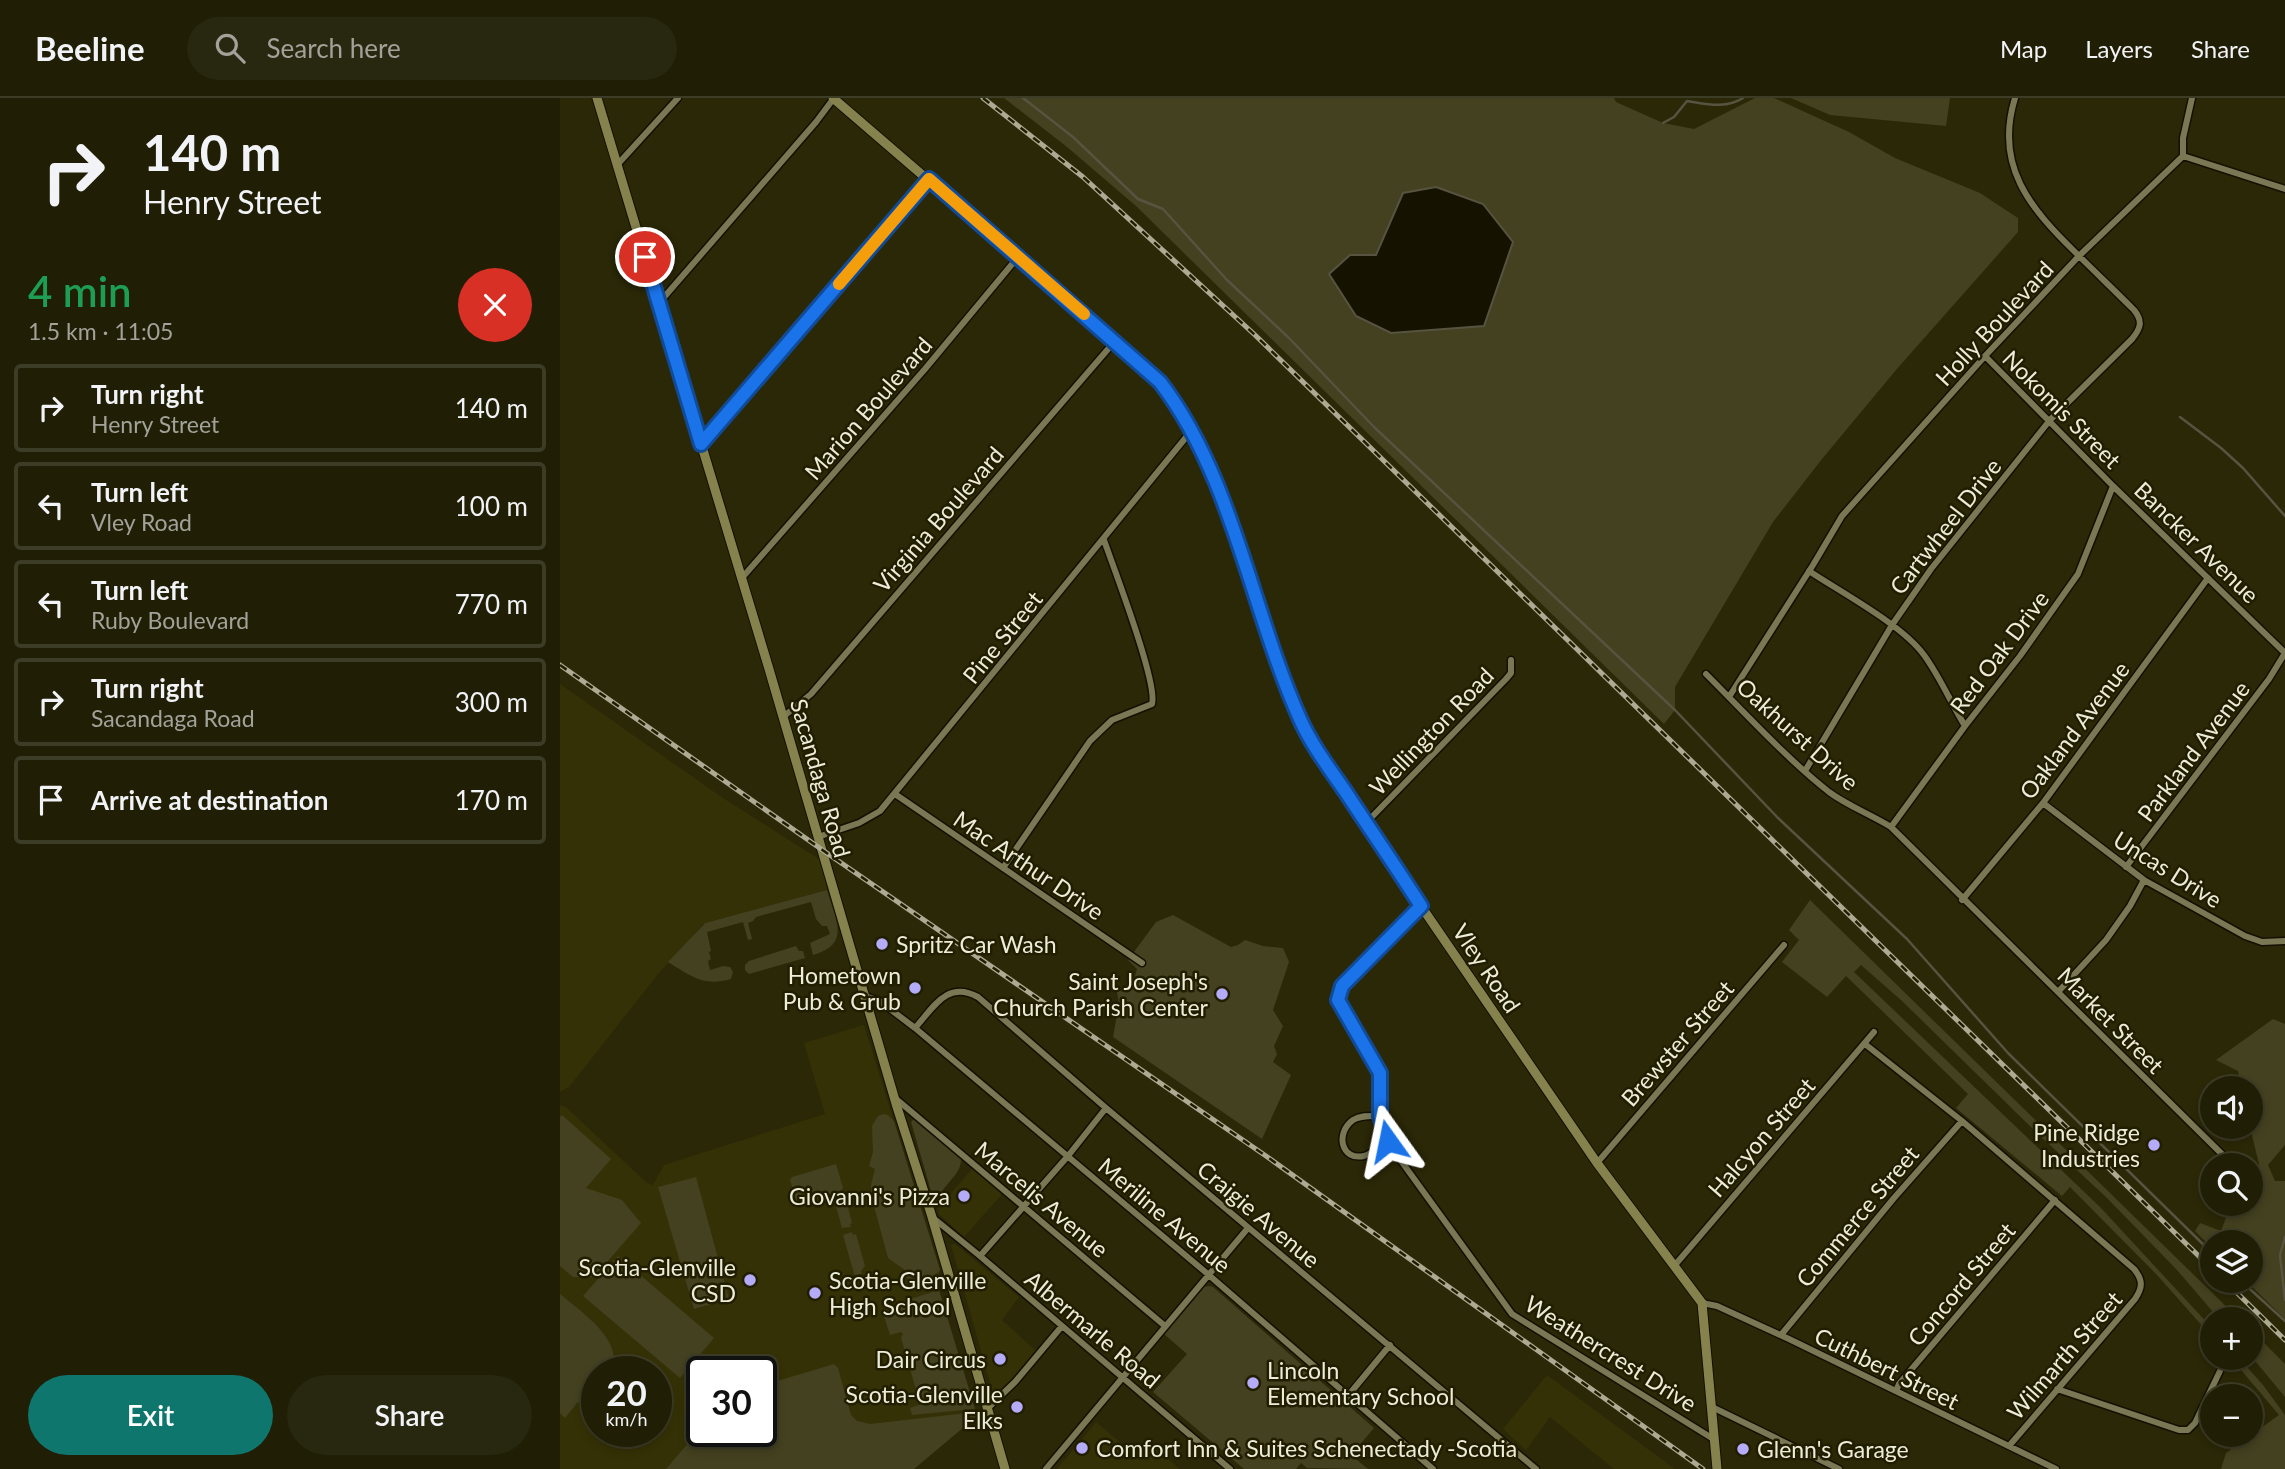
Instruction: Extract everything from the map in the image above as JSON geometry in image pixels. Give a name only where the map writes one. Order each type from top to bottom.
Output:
[{"type":"street","name":"Sacandaga Road","points":[[597,98],[932,1217],[988,1408],[1001,1466]]},
{"type":"street","points":[[618,164],[678,98]]},
{"type":"street","points":[[659,303],[834,98]]},
{"type":"street","name":"Vley Road","points":[[834,98],[1115,341],[1160,382],[1178,406],[1192,430],[1221,496],[1301,722],[1421,906],[1597,1163],[1702,1303],[1717,1469]]},
{"type":"street","points":[[2015,98],[2008,133],[2014,171],[2032,206],[2080,256]]},
{"type":"street","points":[[2192,98],[2183,138],[2183,156],[2285,189]]},
{"type":"street","name":"Holly Boulevard","points":[[1729,697],[1842,516],[1985,356],[2080,256],[2183,156]]},
{"type":"street","points":[[701,444],[929,179]]},
{"type":"street","name":"Cartwheel Drive","points":[[1805,771],[1892,625],[1931,569],[2050,419],[2132,339],[2141,325],[2141,318],[2134,310],[2080,256]]},
{"type":"street","name":"Marion Boulevard","points":[[741,579],[932,361],[1018,257]]},
{"type":"street","name":"Virginia Boulevard","points":[[783,717],[811,694],[1115,341]]},
{"type":"street","name":"Nokomis Street","points":[[1985,356],[2050,419],[2113,486]]},
{"type":"street","name":"Pine Street","points":[[818,837],[859,823],[880,811],[1192,430]]},
{"type":"street","name":"Bancker Avenue","points":[[2113,486],[2285,653]]},
{"type":"street","name":"Red Oak Drive","points":[[1891,827],[2013,666],[2078,574],[2113,486]]},
{"type":"street","points":[[1003,868],[1090,741],[1112,720],[1152,704],[1154,698],[1144,657],[1104,540]]},
{"type":"street","points":[[1809,571],[1892,625],[1914,644],[1925,656],[1965,726]]},
{"type":"street","name":"Oakland Avenue","points":[[1962,900],[2043,803],[2208,578]]},
{"type":"street","name":"Parkland Avenue","points":[[2126,867],[2269,679],[2285,653]]},
{"type":"street","name":"Wellington Road","points":[[1366,822],[1506,679],[1513,666],[1511,660]]},
{"type":"street","name":"Oakhurst Drive","points":[[1706,674],[1805,771],[1849,806],[1891,827],[1962,900]]},
{"type":"street","name":"Mac Arthur Drive","points":[[895,794],[1142,964]]},
{"type":"street","name":"Uncas Drive","points":[[2043,803],[2144,880],[2245,936],[2262,942],[2285,942]]},
{"type":"street","points":[[2058,992],[2106,940],[2144,880]]},
{"type":"street","name":"Market Street","points":[[1962,900],[2221,1153]]},
{"type":"street","name":"Weathercrest Drive","points":[[1421,906],[1342,986],[1338,1000],[1380,1073],[1380,1116],[1388,1141],[1512,1314],[1715,1440]]},
{"type":"street","name":"Brewster Street","points":[[1597,1163],[1784,945]]},
{"type":"street","name":"Craigie Avenue","points":[[915,1028],[942,998],[957,990],[978,997],[1536,1469]]},
{"type":"street","name":"Meriline Avenue","points":[[867,997],[878,1000],[915,1028],[1209,1275],[1433,1469]]},
{"type":"street","name":"Halcyon Street","points":[[1675,1265],[1874,1032]]},
{"type":"street","points":[[1865,1044],[1962,1121],[2054,1200]]},
{"type":"street","name":"Marcelis Avenue","points":[[895,1098],[1166,1326]]},
{"type":"street","points":[[980,1256],[1068,1156],[1106,1108]]},
{"type":"street","points":[[1380,1116],[1362,1117],[1353,1121],[1345,1129],[1343,1145],[1353,1155],[1361,1157],[1374,1152],[1388,1141]]},
{"type":"street","name":"Commerce Street","points":[[1781,1335],[1894,1198],[1962,1121]]},
{"type":"street","name":"Wilmarth Street","points":[[2009,1446],[2136,1300],[2142,1284],[2134,1269],[2054,1200]]},
{"type":"street","name":"Concord Street","points":[[1896,1391],[1899,1384],[2054,1200]]},
{"type":"street","name":"Albermarle Road","points":[[932,1217],[1230,1469]]},
{"type":"street","points":[[1046,1469],[1248,1228]]},
{"type":"street","name":"Cuthbert Street","points":[[1702,1303],[1717,1306],[1781,1335],[2056,1469]]},
{"type":"street","points":[[988,1408],[1015,1382],[1062,1326]]},
{"type":"street","points":[[1348,1397],[1390,1345]]},
{"type":"street","points":[[2057,1389],[2179,1430],[2189,1430],[2220,1371]]},
{"type":"street","points":[[1712,1407],[1839,1469]]},
{"type":"shaded area","points":[[1004,98],[1614,98],[1616,102],[1663,123],[1694,129],[1755,98],[1774,98],[1849,132],[1895,158],[1980,193],[2018,218],[2018,232],[1896,370],[1773,522],[1675,687],[1675,710],[1664,724],[1136,206]]},
{"type":"shaded area","points":[[1791,98],[1950,98],[1946,126],[1830,115]]},
{"type":"shaded area","points":[[1436,187],[1483,204],[1513,242],[1484,326],[1391,333],[1356,316],[1329,274],[1350,255],[1376,255],[1403,193]]},
{"type":"shaded area","points":[[560,684],[720,796],[822,861],[827,890],[704,923],[658,974],[569,1087],[560,1092]]},
{"type":"shaded area","points":[[827,890],[838,929],[833,944],[825,950],[813,955],[810,943],[830,934],[827,926],[822,926],[816,919],[811,902],[756,917],[748,923],[752,939],[748,940],[743,922],[707,932],[711,951],[711,959],[708,961],[710,970],[730,967],[733,972],[731,979],[705,981],[668,962],[705,923]]},
{"type":"shaded area","points":[[1810,900],[2200,1281],[2200,1293],[2212,1293],[2227,1307],[2209,1307],[2107,1198],[1861,965],[1854,972],[2100,1207],[2200,1315],[2200,1323],[2157,1275],[2070,1187],[2062,1196],[1956,1108],[1968,1094],[1846,976],[1827,997],[1782,962],[1799,940],[1789,930]]},
{"type":"shaded area","points":[[1173,915],[1231,947],[1245,940],[1263,946],[1283,948],[1289,962],[1273,1010],[1283,1026],[1274,1046],[1277,1054],[1273,1062],[1291,1075],[1262,1139],[1113,1037],[1119,1004],[1117,992],[1132,987],[1137,969],[1128,960],[1156,922]]},
{"type":"shaded area","points":[[796,946],[799,951],[803,951],[805,958],[749,974],[745,970],[749,961]]},
{"type":"shaded area","points":[[2273,1019],[2285,1024],[2285,1145],[2268,1165],[2275,1181],[2285,1181],[2285,1319],[2258,1293],[2263,1293],[2263,1230],[2221,1230],[2227,1216],[2263,1216],[2263,1153],[2256,1153],[2253,1139],[2263,1139],[2263,1076],[2239,1076],[2238,1071],[2216,1060]]},
{"type":"shaded area","name":"Scotia-Glenville CSD","points":[[864,1025],[940,1270],[939,1290],[977,1416],[914,1469],[560,1469],[560,1105],[567,1108],[647,1183],[653,1185],[664,1165],[825,1114],[804,1043]]},
{"type":"shaded area","points":[[883,1114],[894,1121],[940,1270],[928,1278],[914,1280],[904,1277],[906,1271],[888,1258],[871,1195],[875,1169],[869,1166],[873,1152],[872,1126],[878,1116]]},
{"type":"shaded area","points":[[562,1115],[611,1159],[586,1188],[622,1200],[641,1223],[594,1277],[573,1277],[560,1266]]},
{"type":"shaded area","points":[[914,1119],[961,1158],[958,1171],[935,1205],[911,1122]]},
{"type":"shaded area","points":[[836,1164],[843,1188],[841,1191],[797,1203],[790,1180],[792,1177]]},
{"type":"shaded area","points":[[973,1168],[1002,1194],[964,1237],[939,1214],[938,1208]]},
{"type":"shaded area","points":[[696,1177],[729,1299],[694,1309],[658,1187]]},
{"type":"shaded area","points":[[834,1199],[846,1199],[851,1227],[842,1228]]},
{"type":"shaded area","points":[[2200,1223],[2218,1230],[2200,1230],[2200,1236],[2195,1231]]},
{"type":"shaded area","points":[[852,1232],[853,1235],[856,1234],[865,1266],[862,1273],[855,1277],[843,1235]]},
{"type":"shaded area","points":[[955,1244],[1019,1297],[1002,1320],[1036,1351],[1003,1389],[993,1393],[951,1245]]},
{"type":"shaded area","points":[[618,1256],[714,1338],[699,1356],[686,1356],[686,1371],[680,1378],[672,1371],[672,1356],[654,1356],[583,1296]]},
{"type":"shaded area","name":"Lincoln Elementary School","points":[[1209,1286],[1374,1428],[1351,1455],[1368,1469],[1307,1468],[1301,1463],[1296,1469],[1244,1469],[1153,1392],[1187,1354],[1164,1334],[1204,1287]]},
{"type":"shaded area","points":[[939,1290],[975,1409],[912,1415],[910,1408],[922,1404],[923,1401],[919,1400],[901,1338],[903,1334],[901,1332],[890,1335],[883,1313],[885,1307]]},
{"type":"shaded area","points":[[560,1294],[599,1328],[607,1338],[613,1356],[581,1356],[581,1401],[565,1418],[560,1413]]},
{"type":"shaded area","points":[[2263,1342],[2285,1364],[2285,1397],[2263,1370]]},
{"type":"shaded area","points":[[834,1364],[838,1368],[851,1415],[857,1421],[870,1424],[976,1412],[977,1416],[914,1469],[666,1469],[686,1446],[777,1447],[777,1381]]},
{"type":"shaded area","points":[[2241,1370],[2250,1370],[2262,1384],[2253,1384]]},
{"type":"shaded area","points":[[1547,1375],[1675,1469],[1614,1469],[1550,1417],[1526,1450],[1503,1429]]},
{"type":"shaded area","points":[[2263,1385],[2285,1415],[2285,1469],[2221,1469],[2226,1453],[2234,1447],[2263,1447],[2263,1426],[2279,1415],[2263,1396]]},
{"type":"shaded area","points":[[1096,1422],[1136,1456],[1147,1442],[1180,1469],[1057,1469]]},
{"type":"waterway","points":[[1023,98],[1073,137],[1138,199],[1163,209],[1227,280],[1288,337],[1374,427],[1675,710],[1778,818],[1907,939],[2008,1053],[2200,1241]]},
{"type":"waterway","points":[[1663,123],[1674,117],[1687,101],[1723,105],[1743,98]]},
{"type":"waterway","points":[[2180,417],[2243,468],[2285,516]]},
{"type":"waterway","points":[[2285,1237],[2280,1255],[2285,1300]]},
{"type":"waterway","points":[[2254,1293],[2285,1321]]},
{"type":"railway","points":[[983,98],[1083,177],[1255,335],[2200,1257]]},
{"type":"railway","points":[[560,665],[1266,1156],[1703,1469]]},
{"type":"railway","points":[[2237,1293],[2285,1340]]},
{"type":"slow traffic","points":[[839,284],[929,179],[1084,314]]},
{"type":"place","name":"Spritz Car Wash","points":[[882,944]]},
{"type":"place","name":"Hometown Pub & Grub","points":[[915,988]]},
{"type":"place","name":"Saint Joseph's Church Parish Center","points":[[1222,994]]},
{"type":"place","name":"Pine Ridge Industries","points":[[2154,1145]]},
{"type":"place","name":"Giovanni's Pizza","points":[[964,1196]]},
{"type":"place","name":"Scotia-Glenville CSD","points":[[750,1280]]},
{"type":"place","name":"Scotia-Glenville High School","points":[[815,1293]]},
{"type":"place","name":"Dair Circus","points":[[1000,1359]]},
{"type":"place","name":"Lincoln Elementary School","points":[[1253,1383]]},
{"type":"place","name":"Scotia-Glenville Elks","points":[[1017,1407]]},
{"type":"place","name":"Comfort Inn & Suites Schenectady -Scotia","points":[[1082,1448]]},
{"type":"place","name":"Glenn's Garage","points":[[1743,1449]]},
{"type":"route","points":[[645,257],[701,444],[929,179],[1160,382],[1178,406],[1201,448],[1221,496],[1301,722],[1421,906],[1342,986],[1338,1000],[1380,1073],[1380,1116],[1388,1141]]}]
